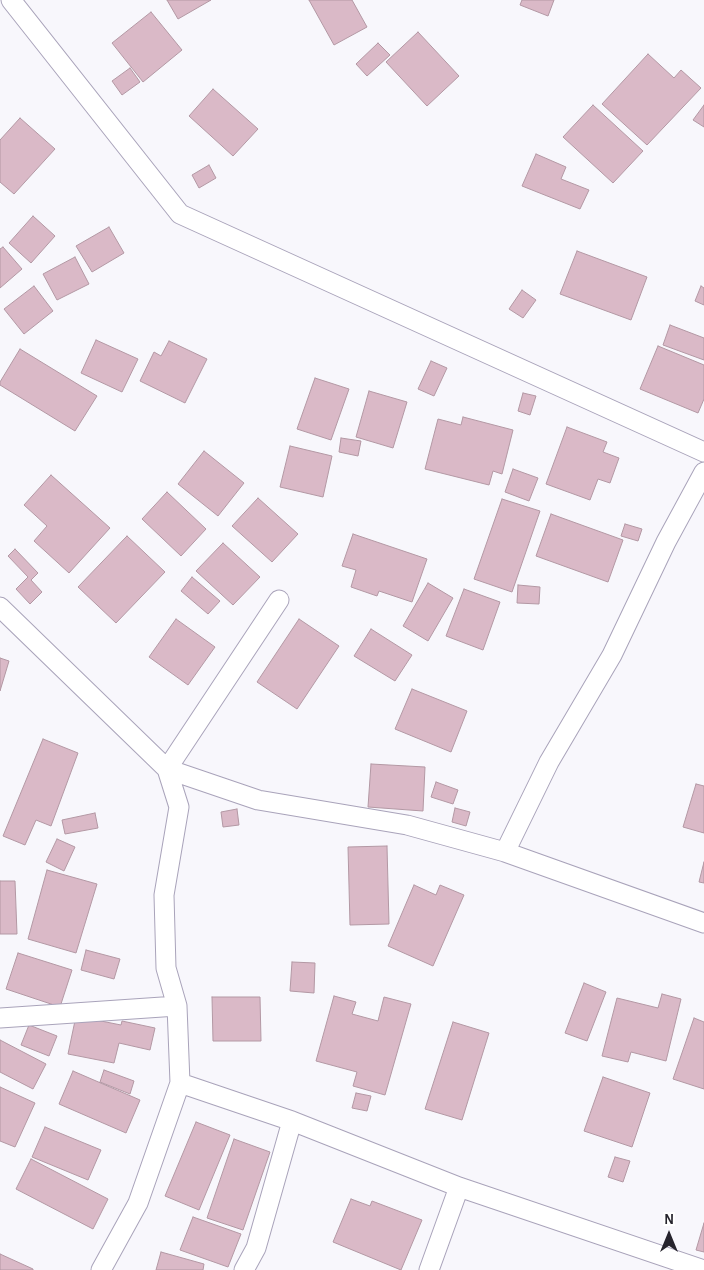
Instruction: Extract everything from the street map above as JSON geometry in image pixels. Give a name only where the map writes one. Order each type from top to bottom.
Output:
[{"type":"street","points":[[11,0],[180,214],[704,452]]},
{"type":"street","points":[[505,852],[549,762],[612,655],[666,542],[704,472]]},
{"type":"street","points":[[167,769],[279,600]]},
{"type":"street","points":[[0,607],[167,769],[258,800],[407,824],[505,852],[704,923]]},
{"type":"street","points":[[101,1270],[138,1203],[180,1083],[177,1006],[166,968],[164,895],[179,807],[167,769]]},
{"type":"street","points":[[0,1018],[177,1006]]},
{"type":"street","points":[[180,1083],[292,1121],[459,1187],[704,1270]]},
{"type":"street","points":[[244,1270],[256,1248],[292,1121]]},
{"type":"street","points":[[429,1270],[459,1187]]},
{"type":"building","points":[[167,0],[211,0],[178,19]]},
{"type":"building","points":[[309,0],[352,0],[367,27],[334,45]]},
{"type":"building","points":[[522,0],[554,0],[548,16],[520,5]]},
{"type":"building","points":[[151,12],[182,50],[143,82],[112,43]]},
{"type":"building","points":[[418,32],[459,76],[427,106],[386,62]]},
{"type":"building","points":[[378,43],[390,55],[367,76],[356,64]]},
{"type":"building","points":[[648,54],[674,78],[681,70],[701,88],[647,145],[602,104]]},
{"type":"building","points":[[130,68],[140,82],[122,95],[112,81]]},
{"type":"building","points":[[213,89],[258,129],[233,156],[189,116]]},
{"type":"building","points":[[593,105],[643,151],[613,183],[563,137]]},
{"type":"building","points":[[704,105],[704,127],[693,120]]},
{"type":"building","points":[[20,118],[55,149],[14,194],[0,182],[0,140]]},
{"type":"building","points":[[536,154],[566,167],[561,179],[589,190],[580,209],[522,186]]},
{"type":"building","points":[[209,165],[216,178],[199,188],[192,175]]},
{"type":"building","points":[[33,216],[55,236],[31,263],[9,243]]},
{"type":"building","points":[[109,227],[124,253],[92,272],[76,246]]},
{"type":"building","points":[[3,247],[22,269],[0,288],[0,249]]},
{"type":"building","points":[[577,251],[647,277],[631,320],[560,294]]},
{"type":"building","points":[[75,257],[89,284],[57,300],[43,274]]},
{"type":"building","points":[[34,286],[53,311],[24,334],[4,309]]},
{"type":"building","points":[[701,286],[704,288],[704,305],[695,301]]},
{"type":"building","points":[[522,290],[536,300],[523,318],[509,309]]},
{"type":"building","points":[[670,325],[704,338],[704,360],[663,345]]},
{"type":"building","points":[[96,340],[138,359],[122,392],[81,373]]},
{"type":"building","points":[[169,341],[207,359],[185,403],[140,381],[154,352],[161,356]]},
{"type":"building","points":[[658,346],[704,365],[704,399],[698,413],[640,389]]},
{"type":"building","points":[[20,349],[97,396],[75,431],[0,385]]},
{"type":"building","points":[[431,361],[447,368],[434,396],[418,389]]},
{"type":"building","points":[[315,378],[349,389],[331,440],[297,429]]},
{"type":"building","points":[[369,391],[407,402],[393,448],[356,437]]},
{"type":"building","points":[[523,393],[536,396],[530,415],[518,411]]},
{"type":"building","points":[[463,417],[513,430],[502,474],[493,471],[489,485],[425,469],[438,419],[461,425]]},
{"type":"building","points":[[567,427],[607,442],[603,452],[619,458],[610,483],[598,479],[590,500],[546,484]]},
{"type":"building","points":[[341,438],[361,441],[358,456],[339,452]]},
{"type":"building","points":[[290,446],[332,456],[323,497],[280,487]]},
{"type":"building","points":[[204,451],[244,483],[218,516],[178,484]]},
{"type":"building","points":[[513,469],[538,478],[529,501],[505,492]]},
{"type":"building","points":[[51,475],[110,528],[69,573],[34,541],[47,526],[24,505]]},
{"type":"building","points":[[167,492],[206,529],[181,556],[142,519]]},
{"type":"building","points":[[258,498],[298,534],[272,562],[232,526]]},
{"type":"building","points":[[502,499],[540,511],[512,592],[474,579]]},
{"type":"building","points":[[551,514],[623,540],[608,582],[536,556]]},
{"type":"building","points":[[625,524],[642,529],[638,541],[621,536]]},
{"type":"building","points":[[353,534],[427,559],[412,602],[379,591],[377,596],[351,587],[356,570],[342,566]]},
{"type":"building","points":[[127,536],[165,572],[116,623],[78,587]]},
{"type":"building","points":[[223,543],[260,577],[233,605],[196,571]]},
{"type":"building","points":[[15,549],[38,573],[31,580],[42,592],[30,604],[16,589],[28,577],[8,556]]},
{"type":"building","points":[[192,577],[220,601],[208,614],[181,591]]},
{"type":"building","points":[[428,583],[453,598],[428,641],[403,626]]},
{"type":"building","points":[[518,585],[540,587],[539,604],[517,603]]},
{"type":"building","points":[[464,589],[500,602],[483,650],[446,636]]},
{"type":"building","points":[[176,619],[215,647],[188,685],[149,657]]},
{"type":"building","points":[[299,619],[339,646],[297,709],[257,682]]},
{"type":"building","points":[[371,629],[412,655],[395,681],[354,656]]},
{"type":"building","points":[[0,658],[9,661],[0,691]]},
{"type":"building","points":[[412,689],[467,711],[451,752],[395,729]]},
{"type":"building","points":[[43,739],[78,753],[51,826],[36,820],[25,845],[3,836]]},
{"type":"building","points":[[371,764],[425,767],[423,811],[368,807]]},
{"type":"building","points":[[436,782],[458,790],[453,804],[431,797]]},
{"type":"building","points":[[696,784],[704,786],[704,833],[683,827]]},
{"type":"building","points":[[455,808],[470,812],[466,826],[452,822]]},
{"type":"building","points":[[237,809],[239,825],[223,827],[221,812]]},
{"type":"building","points":[[95,813],[98,828],[65,834],[62,820]]},
{"type":"building","points":[[57,839],[75,847],[64,871],[46,862]]},
{"type":"building","points":[[387,846],[389,924],[350,925],[348,847]]},
{"type":"building","points":[[704,862],[704,883],[699,882]]},
{"type":"building","points":[[47,870],[97,884],[76,953],[28,939]]},
{"type":"building","points":[[0,881],[15,881],[17,934],[0,934]]},
{"type":"building","points":[[414,885],[436,895],[440,885],[464,895],[433,966],[388,946]]},
{"type":"building","points":[[86,950],[120,959],[114,979],[81,970]]},
{"type":"building","points":[[18,953],[72,970],[60,1007],[6,989]]},
{"type":"building","points":[[292,962],[315,963],[314,993],[290,991]]},
{"type":"building","points":[[584,983],[606,992],[587,1041],[565,1033]]},
{"type":"building","points":[[662,994],[681,999],[666,1061],[631,1052],[628,1062],[602,1056],[617,998],[658,1008]]},
{"type":"building","points":[[334,996],[356,1002],[352,1014],[378,1021],[384,997],[411,1004],[385,1095],[353,1086],[357,1072],[316,1061]]},
{"type":"building","points":[[212,997],[260,997],[261,1041],[213,1041]]},
{"type":"building","points":[[76,1016],[121,1025],[122,1021],[155,1028],[150,1050],[119,1043],[114,1063],[68,1054]]},
{"type":"building","points":[[694,1018],[704,1022],[704,1089],[673,1079]]},
{"type":"building","points":[[453,1022],[489,1033],[462,1120],[425,1109]]},
{"type":"building","points":[[29,1025],[57,1036],[49,1056],[21,1045]]},
{"type":"building","points":[[0,1040],[46,1064],[33,1089],[0,1072]]},
{"type":"building","points":[[104,1070],[134,1081],[130,1094],[100,1082]]},
{"type":"building","points":[[73,1071],[140,1100],[126,1133],[59,1104]]},
{"type":"building","points":[[603,1077],[650,1093],[632,1147],[584,1131]]},
{"type":"building","points":[[0,1087],[35,1103],[15,1147],[0,1141]]},
{"type":"building","points":[[356,1093],[371,1096],[367,1111],[352,1108]]},
{"type":"building","points":[[196,1122],[230,1135],[199,1210],[165,1196]]},
{"type":"building","points":[[45,1127],[101,1150],[88,1180],[32,1157]]},
{"type":"building","points":[[234,1139],[270,1152],[243,1230],[207,1218]]},
{"type":"building","points":[[615,1157],[630,1161],[623,1182],[608,1177]]},
{"type":"building","points":[[31,1159],[108,1199],[93,1229],[16,1189]]},
{"type":"building","points":[[351,1199],[370,1206],[372,1201],[422,1220],[401,1270],[333,1242]]},
{"type":"building","points":[[193,1217],[241,1234],[228,1267],[180,1250]]},
{"type":"building","points":[[704,1223],[704,1252],[696,1250]]},
{"type":"building","points":[[161,1252],[204,1264],[203,1270],[156,1270]]},
{"type":"building","points":[[0,1254],[33,1269],[33,1270],[0,1270]]}]
